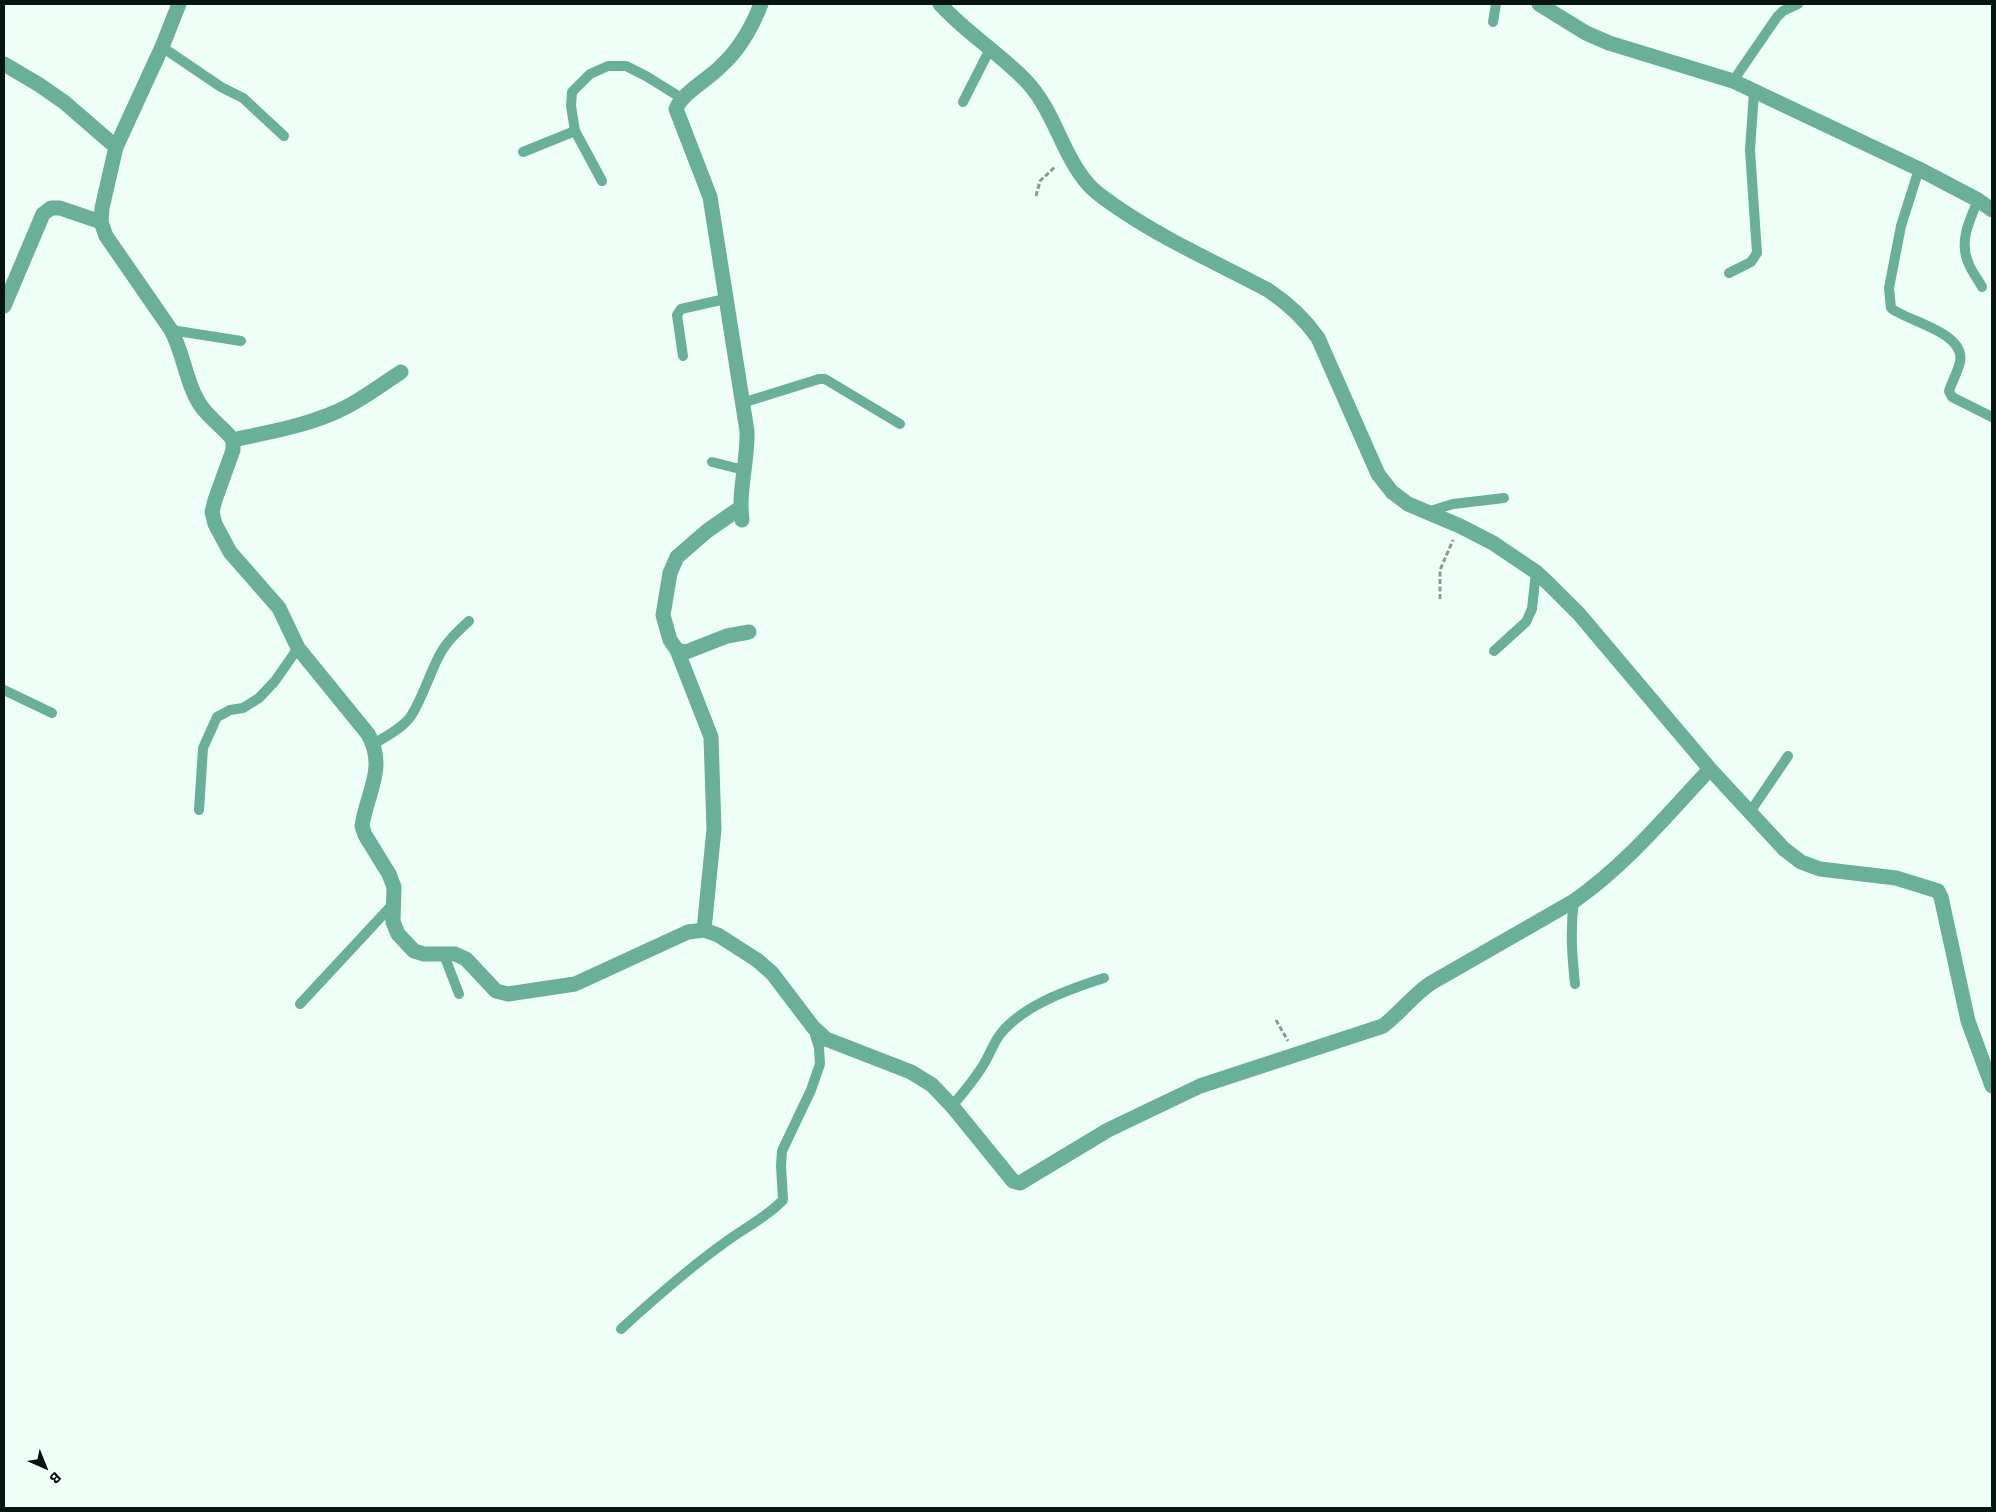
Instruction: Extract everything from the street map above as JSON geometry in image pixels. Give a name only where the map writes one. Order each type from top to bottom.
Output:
[{"type":"street","points":[[179,4],[162,48],[116,147],[102,208],[101,222],[106,236],[171,330],[199,402],[233,440],[233,450],[213,506],[212,512],[215,524],[230,552],[279,608],[298,648],[368,734],[374,744],[377,769],[362,826],[365,835],[389,874],[394,887],[394,922],[398,934],[414,951],[424,954],[455,954],[466,959],[488,984],[496,990],[508,994],[575,984],[688,932],[704,930],[718,935],[757,960],[772,973],[813,1027],[826,1039],[911,1072],[932,1085],[952,1106],[1013,1181],[1020,1182],[1108,1130],[1200,1086],[1383,1026],[1430,983],[1574,901],[1588,891],[1621,862],[1710,769]]},
{"type":"street","points":[[704,930],[714,829],[711,737],[677,650],[670,640],[663,615],[670,573],[677,557],[707,531],[741,514],[744,470],[748,448],[710,197],[676,109],[683,99],[721,67],[739,47],[761,4]]},
{"type":"street","points":[[940,4],[1026,81],[1038,95],[1049,112],[1068,156],[1088,185],[1141,223],[1268,290],[1288,303],[1305,320],[1318,338],[1378,474],[1392,492],[1408,504],[1460,526],[1493,543],[1536,572],[1579,614],[1710,769],[1784,849],[1801,862],[1820,869],[1896,878],[1938,892],[1941,897],[1968,1021],[1992,1086]]},
{"type":"street","points":[[1540,4],[1586,33],[1609,43],[1733,81],[1919,169],[1978,200],[1992,210]]},
{"type":"street","points":[[4,64],[64,102],[116,147]]},
{"type":"street","points":[[4,305],[43,214],[51,208],[60,208],[101,222]]},
{"type":"street","points":[[233,440],[312,421],[332,414],[355,402],[401,372]]},
{"type":"street","points":[[677,650],[686,652],[727,636],[749,632]]},
{"type":"lane","points":[[1493,22],[1496,4]]},
{"type":"lane","points":[[1733,81],[1777,17],[1783,11],[1798,4]]},
{"type":"lane","points":[[162,48],[221,87],[243,98],[284,136]]},
{"type":"lane","points":[[962,102],[990,49]]},
{"type":"lane","points":[[602,181],[575,131],[571,106],[572,92],[590,74],[608,66],[626,66],[683,99]]},
{"type":"lane","points":[[1729,273],[1751,262],[1757,253],[1750,150],[1754,92]]},
{"type":"lane","points":[[523,152],[575,131]]},
{"type":"lane","points":[[1919,169],[1901,226],[1889,288],[1891,308],[1898,314],[1942,332],[1951,341],[1959,351],[1960,361],[1948,391],[1952,398],[1992,417]]},
{"type":"lane","points":[[1978,200],[1967,228],[1964,243],[1968,262],[1982,286]]},
{"type":"lane","points":[[683,356],[677,315],[681,310],[725,299]]},
{"type":"lane","points":[[171,330],[241,341]]},
{"type":"lane","points":[[742,403],[819,379],[825,380],[900,424]]},
{"type":"lane","points":[[712,462],[744,470]]},
{"type":"lane","points":[[1427,512],[1453,504],[1504,498]]},
{"type":"lane","points":[[1494,651],[1526,622],[1532,609],[1536,572]]},
{"type":"lane","points":[[374,744],[403,725],[410,716],[423,693],[439,654],[450,639],[470,620]]},
{"type":"lane","points":[[199,810],[203,748],[216,717],[230,710],[243,708],[260,698],[275,681],[298,648]]},
{"type":"lane","points":[[4,690],[52,714]]},
{"type":"lane","points":[[1750,812],[1788,756]]},
{"type":"lane","points":[[1574,901],[1570,925],[1571,950],[1576,984]]},
{"type":"lane","points":[[300,1004],[393,904]]},
{"type":"lane","points":[[444,955],[459,994]]},
{"type":"lane","points":[[952,1106],[986,1062],[992,1046],[1003,1031],[1030,1008],[1072,989],[1104,978]]},
{"type":"lane","points":[[621,1329],[657,1296],[727,1241],[774,1210],[783,1200],[782,1151],[811,1090],[820,1064],[819,1048],[813,1027]]},
{"type":"path","points":[[1036,196],[1040,181],[1068,156]]},
{"type":"path","points":[[1440,599],[1440,570],[1460,526]]},
{"type":"path","points":[[1276,1020],[1296,1054]]}]
